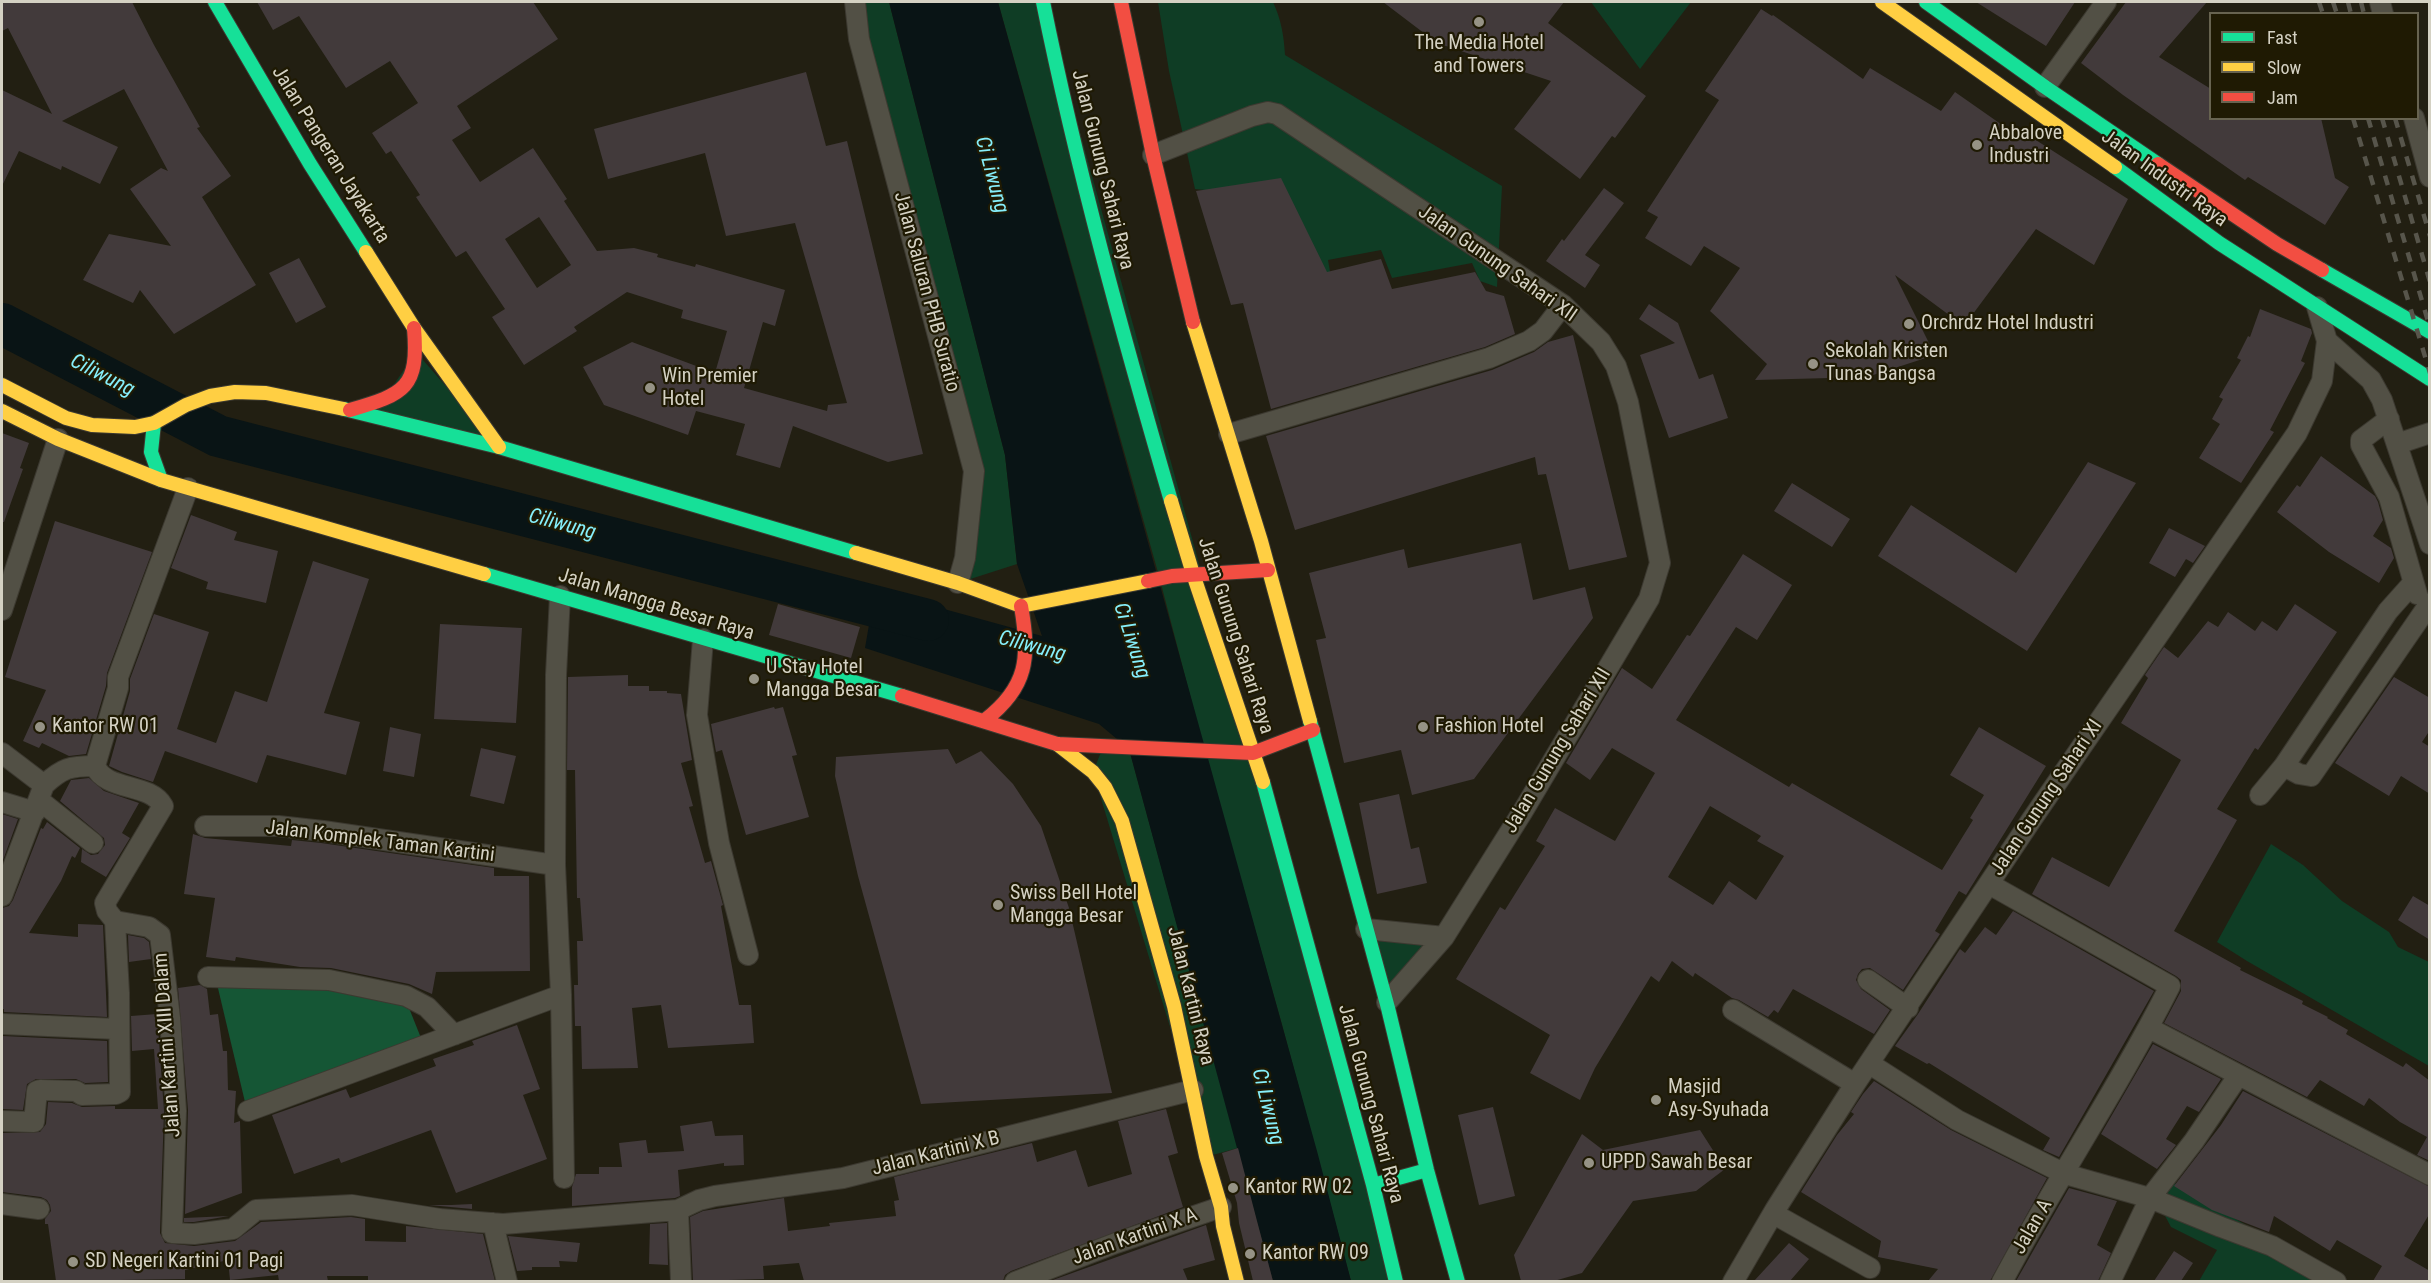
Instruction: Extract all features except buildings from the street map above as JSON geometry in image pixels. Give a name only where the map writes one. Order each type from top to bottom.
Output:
[{"type":"main road","name":"Jalan Pangeran Jayakarta","points":[[215,2],[310,164],[414,328],[499,447]]},
{"type":"main road","name":"Jalan Gunung Sahari Raya","points":[[1043,2],[1060,87],[1138,388],[1193,574],[1253,753],[1373,1185],[1396,1281]]},
{"type":"main road","name":"Jalan Gunung Sahari Raya","points":[[1121,2],[1153,155],[1192,320],[1229,434],[1313,730],[1387,1002],[1427,1170],[1458,1281]]},
{"type":"main road","name":"Jalan Industri Raya","points":[[1882,2],[1906,11],[2219,243],[2430,379]]},
{"type":"main road","name":"Jalan Industri Raya","points":[[1926,2],[2045,87],[2277,244],[2430,332]]},
{"type":"main road","points":[[350,410],[384,399],[412,375],[416,352],[414,328]]},
{"type":"main road","points":[[2,385],[66,418],[92,425],[135,427],[157,421],[186,405],[210,396],[235,392],[266,393],[350,410],[499,447],[958,583],[1019,605],[1172,576],[1268,570]]},
{"type":"main road","name":"Jalan Mangga Besar Raya","points":[[2,411],[58,439],[160,480],[985,720],[1057,744],[1253,753],[1313,730]]},
{"type":"main road","points":[[157,421],[150,437],[150,452],[153,467],[160,480]]},
{"type":"main road","points":[[985,720],[1010,700],[1024,667],[1027,656],[1026,630],[1019,605]]},
{"type":"main road","name":"Jalan Kartini Raya","points":[[1057,744],[1093,772],[1105,787],[1122,820],[1171,995],[1206,1156],[1221,1208],[1223,1226],[1237,1281]]},
{"type":"main road","points":[[1373,1185],[1427,1170]]},
{"type":"street","name":"Jalan Saluran PHB Suratio","points":[[855,2],[860,39],[974,471],[965,558],[958,583]]},
{"type":"street","points":[[2045,87],[2106,2]]},
{"type":"street","name":"Jalan Gunung Sahari XII","points":[[1153,155],[1252,116],[1268,112],[1277,114],[1563,305],[1597,338],[1616,366],[1628,402],[1660,563],[1649,599],[1444,937],[1387,1002]]},
{"type":"street","points":[[2415,120],[2430,177]]},
{"type":"street","points":[[1229,434],[1489,358],[1529,341],[1543,331],[1563,305]]},
{"type":"street","name":"Jalan Gunung Sahari XI","points":[[1733,1281],[1856,1084],[1989,884],[2297,433],[2322,381],[2326,341],[2317,307]]},
{"type":"street","points":[[2326,341],[2371,380],[2382,400],[2430,544]]},
{"type":"street","points":[[2284,765],[2299,774],[2311,776],[2426,609],[2414,583],[2389,497],[2361,445],[2361,440],[2367,434],[2389,419]]},
{"type":"street","points":[[2397,444],[2430,434]]},
{"type":"street","points":[[2,610],[58,439]]},
{"type":"street","points":[[2,1121],[34,1122],[37,1091],[40,1090],[76,1091],[82,1095],[118,1093],[119,993],[115,921],[107,911],[105,903],[163,806],[159,800],[140,791],[102,778],[95,766],[118,688],[118,677],[188,488]]},
{"type":"street","points":[[2389,497],[2412,489]]},
{"type":"street","points":[[2260,795],[2284,765],[2380,621],[2414,583]]},
{"type":"street","points":[[560,596],[556,675],[555,865],[561,995],[564,1178]]},
{"type":"street","points":[[703,639],[697,715],[719,843],[748,955]]},
{"type":"street","points":[[2,753],[39,799],[93,843]]},
{"type":"street","points":[[2,896],[39,799],[56,774],[72,766],[95,766]]},
{"type":"street","points":[[2,802],[39,799]]},
{"type":"street","name":"Jalan Komplek Taman Kartini","points":[[205,826],[278,826],[323,831],[555,865]]},
{"type":"street","name":"Jalan A","points":[[1989,884],[2170,986],[2149,1028],[2065,1174],[2026,1236],[2002,1281]]},
{"type":"street","name":"Jalan Kartini XIII Dalam","points":[[115,921],[149,927],[160,934],[170,1018],[176,1112],[172,1233],[194,1234],[233,1229],[256,1210],[352,1205],[440,1219],[493,1223],[585,1219],[678,1210]]},
{"type":"street","points":[[1366,929],[1444,937]]},
{"type":"street","points":[[208,977],[329,980],[406,996],[427,1007],[454,1035]]},
{"type":"street","points":[[1868,980],[1908,1008]]},
{"type":"street","points":[[248,1111],[561,995]]},
{"type":"street","points":[[1733,1010],[1856,1084]]},
{"type":"street","points":[[2,1024],[118,1029]]},
{"type":"street","points":[[2149,1028],[2430,1175]]},
{"type":"street","points":[[1870,1064],[1957,1120],[2065,1174],[2150,1198],[2272,1246],[2336,1281]]},
{"type":"street","points":[[2110,1281],[2150,1198],[2194,1141],[2238,1076]]},
{"type":"street","name":"Jalan Kartini X B","points":[[678,1210],[699,1200],[715,1196],[843,1178],[1193,1090]]},
{"type":"street","points":[[2,1204],[39,1209]]},
{"type":"street","name":"Jalan Kartini X A","points":[[1015,1281],[1116,1243],[1221,1208]]},
{"type":"street","points":[[678,1210],[681,1281]]},
{"type":"street","points":[[1774,1214],[1870,1268]]},
{"type":"street","points":[[493,1223],[507,1281]]},
{"type":"green space","points":[[855,2],[889,2],[1005,455],[1017,564],[958,583],[974,471]]},
{"type":"green space","points":[[998,2],[1044,2],[1397,1281],[1351,1281],[1281,1021],[1205,753],[1159,576]]},
{"type":"green space","points":[[1158,2],[1273,2],[1282,28],[1285,55],[1502,186],[1497,287],[1480,281],[1472,263],[1392,278],[1381,250],[1328,260],[1332,283],[1205,190],[1195,189],[1169,71]]},
{"type":"green space","points":[[1591,2],[1691,2],[1640,69]]},
{"type":"green space","points":[[416,352],[499,447],[350,410],[384,399]]},
{"type":"green space","points":[[1103,747],[1129,749],[1238,1148],[1209,1156],[1093,772]]},
{"type":"green space","points":[[2271,844],[2303,865],[2342,901],[2389,932],[2398,947],[2429,962],[2429,1066],[2217,942]]},
{"type":"green space","points":[[1366,929],[1444,937],[1387,1002]]},
{"type":"green space","points":[[217,984],[343,988],[407,1003],[423,1043],[245,1102]]},
{"type":"green space","points":[[2171,1181],[2341,1281],[2199,1281],[2217,1250],[2171,1227],[2156,1199]]},
{"type":"water","name":"Ci Liwung","points":[[889,2],[998,2],[1317,1151],[1351,1281],[1273,1281],[1129,749],[1099,724],[865,648],[875,590],[1042,636],[1017,564],[1005,455]]},
{"type":"waterway","name":"Ciliwung","points":[[2,324],[218,436],[928,620]]},
{"type":"railway","points":[[2319,2],[2322,12]]},
{"type":"railway","points":[[2333,2],[2336,12]]},
{"type":"railway","points":[[2348,2],[2350,12]]},
{"type":"railway","points":[[2361,2],[2364,12]]},
{"type":"railway","points":[[2354,120],[2430,373]]},
{"type":"railway","points":[[2369,120],[2430,328]]},
{"type":"railway","points":[[2383,120],[2430,282]]},
{"type":"railway","points":[[2396,120],[2430,236]]},
{"type":"traffic: fast","points":[[215,2],[310,164],[366,252]]},
{"type":"traffic: fast","points":[[1043,2],[1102,253],[1171,501]]},
{"type":"traffic: fast","points":[[1926,2],[2158,164]]},
{"type":"traffic: fast","points":[[2115,167],[2219,243],[2430,379]]},
{"type":"traffic: fast","points":[[2322,270],[2430,332]]},
{"type":"traffic: fast","points":[[344,409],[499,447],[856,553]]},
{"type":"traffic: fast","points":[[154,423],[151,452],[161,480]]},
{"type":"traffic: fast","points":[[484,574],[902,696]]},
{"type":"traffic: fast","points":[[1310,721],[1388,1008],[1427,1170],[1458,1282]]},
{"type":"traffic: fast","points":[[1263,782],[1373,1185],[1396,1282]]},
{"type":"traffic: fast","points":[[1373,1185],[1427,1170]]},
{"type":"traffic: slow","points":[[1882,2],[2115,167]]},
{"type":"traffic: slow","points":[[366,252],[414,328],[499,447]]},
{"type":"traffic: slow","points":[[1193,322],[1261,541],[1310,721]]},
{"type":"traffic: slow","points":[[2,385],[66,418],[92,425],[135,427],[154,423],[186,405],[210,396],[235,392],[266,393],[344,409]]},
{"type":"traffic: slow","points":[[2,411],[58,439],[161,480],[484,574]]},
{"type":"traffic: slow","points":[[1171,501],[1193,574],[1263,782]]},
{"type":"traffic: slow","points":[[856,553],[958,583],[1021,606],[1148,581]]},
{"type":"traffic: slow","points":[[1057,744],[1093,772],[1105,787],[1122,821],[1174,1006],[1206,1156],[1221,1207],[1223,1226],[1237,1282]]},
{"type":"traffic: jam","points":[[1121,2],[1153,155],[1193,322]]},
{"type":"traffic: jam","points":[[2158,164],[2277,244],[2322,270]]},
{"type":"traffic: jam","points":[[350,410],[384,399],[404,386],[414,364],[414,328]]},
{"type":"traffic: jam","points":[[1148,581],[1172,576],[1268,570]]},
{"type":"traffic: jam","points":[[985,720],[999,708],[1018,683],[1025,656],[1021,606]]},
{"type":"traffic: jam","points":[[902,696],[1057,744],[1253,753],[1313,730]]},
{"type":"place","name":"The Media Hotel and Towers","points":[[1479,22]]},
{"type":"place","name":"Abbalove Industri","points":[[1977,145]]},
{"type":"place","name":"Orchrdz Hotel Industri","points":[[1909,324]]},
{"type":"place","name":"Sekolah Kristen Tunas Bangsa","points":[[1813,364]]},
{"type":"place","name":"Win Premier Hotel","points":[[650,388]]},
{"type":"place","name":"U Stay Hotel Mangga Besar","points":[[754,679]]},
{"type":"place","name":"Kantor RW 01","points":[[40,727]]},
{"type":"place","name":"Fashion Hotel","points":[[1423,727]]},
{"type":"place","name":"Swiss Bell Hotel Mangga Besar","points":[[998,905]]},
{"type":"place","name":"Masjid Asy-Syuhada","points":[[1656,1100]]},
{"type":"place","name":"UPPD Sawah Besar","points":[[1589,1163]]},
{"type":"place","name":"Kantor RW 02","points":[[1233,1188]]},
{"type":"place","name":"Kantor RW 09","points":[[1250,1254]]},
{"type":"place","name":"SD Negeri Kartini 01 Pagi","points":[[73,1262]]}]
